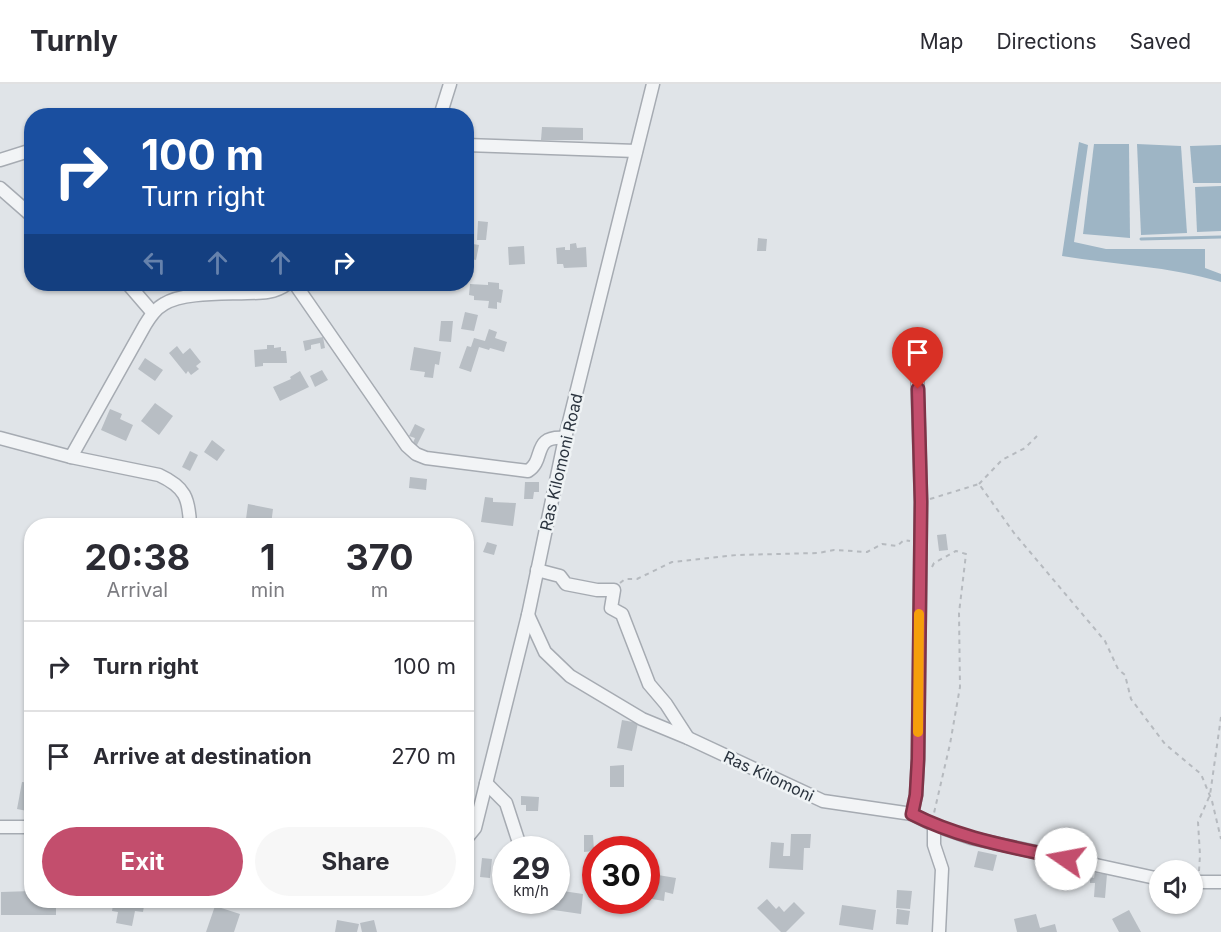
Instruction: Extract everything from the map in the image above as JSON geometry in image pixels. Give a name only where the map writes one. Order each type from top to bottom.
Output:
[{"type":"street","points":[[442,108],[450,84]]},
{"type":"street","name":"Ras Kilomoni Road","points":[[474,829],[528,615],[565,438],[653,84]]},
{"type":"street","points":[[474,145],[636,151]]},
{"type":"street","points":[[0,160],[24,152]]},
{"type":"street","points":[[0,188],[24,209]]},
{"type":"street","points":[[134,291],[153,313]]},
{"type":"street","points":[[71,457],[144,325],[165,303],[200,294],[272,291]]},
{"type":"street","points":[[300,291],[407,446],[416,454],[426,458],[525,471],[533,468],[539,450],[546,441],[557,437],[565,438]]},
{"type":"street","points":[[912,814],[916,795],[918,759],[921,502],[917,366]]},
{"type":"street","points":[[0,438],[71,457],[159,475],[172,481],[182,490],[189,502],[190,518]]},
{"type":"street","points":[[537,570],[560,576],[566,584],[597,590],[614,590],[611,608],[622,614],[649,684],[666,704],[688,738]]},
{"type":"street","name":"Ras Kilomoni","points":[[528,615],[545,652],[570,676],[642,719],[823,801],[912,814],[934,825],[971,838],[1149,877]]},
{"type":"street","points":[[486,783],[506,803],[517,836]]},
{"type":"street","points":[[934,825],[934,845],[942,869],[939,932]]},
{"type":"street","points":[[0,827],[24,827]]},
{"type":"street","points":[[1203,882],[1221,882]]},
{"type":"path","points":[[921,502],[979,484],[1002,460],[1025,448],[1037,436]]},
{"type":"path","points":[[979,484],[1033,556],[1105,641],[1118,669],[1125,675],[1131,699],[1165,744],[1202,774],[1221,839]]},
{"type":"path","points":[[614,590],[625,579],[637,579],[672,562],[737,555],[818,553],[834,550],[867,552],[882,544],[897,546],[904,540],[919,543]]},
{"type":"path","points":[[930,571],[934,563],[956,550],[966,554],[959,613],[960,687],[945,770],[934,808],[934,825]]},
{"type":"path","points":[[1199,860],[1198,822],[1209,795],[1221,717]]},
{"type":"water","points":[[1079,142],[1088,145],[1074,242],[1106,249],[1205,249],[1205,268],[1221,274],[1221,282],[1162,269],[1062,256]]},
{"type":"water","points":[[1094,144],[1129,144],[1130,238],[1083,234]]},
{"type":"water","points":[[1137,144],[1181,146],[1187,233],[1141,235]]},
{"type":"water","points":[[1221,145],[1221,183],[1193,183],[1190,146]]},
{"type":"water","points":[[1221,186],[1221,231],[1197,232],[1195,187]]},
{"type":"building","points":[[542,127],[583,128],[583,140],[541,140]]},
{"type":"building","points":[[478,221],[488,222],[486,240],[477,240]]},
{"type":"building","points":[[758,238],[767,239],[766,251],[757,251]]},
{"type":"building","points":[[576,243],[577,248],[586,247],[587,267],[564,268],[563,264],[557,264],[556,248],[565,247],[565,250],[570,250],[570,244]]},
{"type":"building","points":[[474,244],[479,245],[476,260],[474,260]]},
{"type":"building","points":[[524,246],[525,264],[509,265],[508,247]]},
{"type":"building","points":[[488,282],[499,283],[499,289],[503,290],[501,303],[497,302],[497,309],[488,308],[489,301],[474,300],[474,296],[469,295],[469,291],[474,291],[474,284],[488,285]]},
{"type":"building","points":[[465,312],[478,315],[474,331],[461,329]]},
{"type":"building","points":[[441,321],[453,321],[451,342],[439,341]]},
{"type":"building","points":[[489,329],[497,332],[495,338],[507,342],[504,352],[479,347],[471,372],[459,368],[467,346],[471,347],[474,338],[485,341]]},
{"type":"building","points":[[323,337],[325,348],[321,349],[320,343],[311,345],[311,349],[305,351],[303,341]]},
{"type":"building","points":[[267,345],[274,345],[274,348],[281,347],[281,351],[286,351],[287,363],[263,363],[263,366],[255,367],[254,350],[267,349]]},
{"type":"building","points":[[177,346],[183,354],[190,348],[201,362],[196,366],[199,369],[191,375],[188,371],[186,374],[169,353]]},
{"type":"building","points":[[414,347],[441,352],[439,365],[435,364],[433,378],[424,377],[425,372],[410,370]]},
{"type":"building","points":[[145,358],[163,370],[155,381],[138,369]]},
{"type":"building","points":[[322,370],[328,380],[315,387],[310,376]]},
{"type":"building","points":[[300,371],[309,387],[280,401],[273,387],[291,379],[290,377]]},
{"type":"building","points":[[155,403],[173,416],[159,435],[141,421]]},
{"type":"building","points":[[110,409],[122,414],[120,419],[133,425],[126,441],[101,430]]},
{"type":"building","points":[[415,424],[425,429],[416,447],[412,445],[415,438],[409,436]]},
{"type":"building","points":[[212,440],[225,450],[217,461],[204,452]]},
{"type":"building","points":[[190,451],[198,455],[190,471],[182,467]]},
{"type":"building","points":[[410,477],[427,479],[426,490],[409,488]]},
{"type":"building","points":[[525,482],[539,482],[539,492],[534,492],[533,499],[524,499]]},
{"type":"building","points":[[485,497],[493,498],[493,502],[516,503],[513,526],[481,522]]},
{"type":"building","points":[[248,504],[273,509],[272,518],[246,518]]},
{"type":"building","points":[[946,534],[948,550],[939,551],[937,535]]},
{"type":"building","points":[[487,542],[497,545],[494,555],[483,552]]},
{"type":"building","points":[[622,720],[638,723],[632,751],[617,748]]},
{"type":"building","points":[[624,765],[624,787],[610,787],[610,766]]},
{"type":"building","points":[[22,782],[24,782],[24,810],[17,809]]},
{"type":"building","points":[[521,796],[539,797],[538,811],[526,811],[526,805],[521,805]]},
{"type":"building","points":[[791,834],[811,834],[810,848],[804,848],[803,870],[769,868],[771,842],[784,843],[783,856],[790,856]]},
{"type":"building","points":[[978,851],[997,855],[993,871],[974,867]]},
{"type":"building","points":[[482,858],[492,859],[490,878],[480,877]]},
{"type":"building","points":[[1095,873],[1107,874],[1105,898],[1094,897],[1095,883],[1090,883],[1090,877],[1094,878]]},
{"type":"building","points":[[660,875],[676,878],[673,894],[665,892],[664,901],[660,900]]},
{"type":"building","points":[[897,890],[912,891],[910,909],[896,908]]},
{"type":"building","points":[[24,891],[24,908],[56,908],[56,915],[1,915],[1,892]]},
{"type":"building","points":[[570,892],[582,894],[581,914],[570,912]]},
{"type":"building","points":[[767,899],[776,909],[779,906],[784,912],[794,902],[805,913],[786,932],[781,932],[757,908]]},
{"type":"building","points":[[842,905],[876,910],[873,930],[839,925]]},
{"type":"building","points":[[113,908],[144,908],[143,912],[135,911],[132,926],[116,923],[118,912],[112,911]]},
{"type":"building","points":[[214,908],[240,914],[234,932],[206,932]]},
{"type":"building","points":[[897,909],[910,911],[908,925],[896,924]]},
{"type":"building","points":[[1129,910],[1141,932],[1119,932],[1112,919]]},
{"type":"building","points":[[1036,914],[1040,928],[1055,924],[1057,932],[1017,932],[1014,919]]},
{"type":"building","points":[[337,920],[359,924],[357,932],[335,932]]},
{"type":"building","points":[[374,920],[377,932],[362,932],[360,923]]},
{"type":"waterway","points":[[1141,239],[1221,237]]},
{"type":"slow traffic","points":[[918,732],[919,614]]},
{"type":"route","points":[[918,389],[921,502],[918,759],[916,795],[912,814],[934,825],[971,838],[1066,859]]}]
